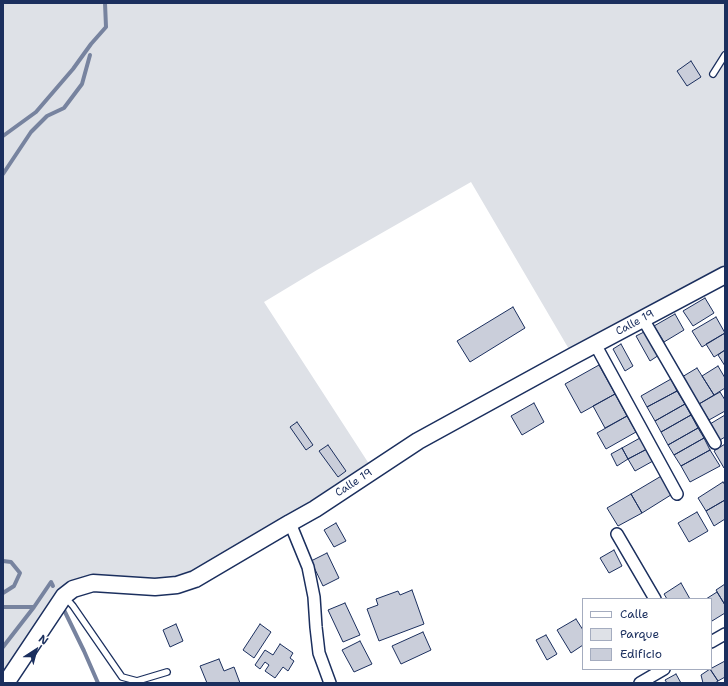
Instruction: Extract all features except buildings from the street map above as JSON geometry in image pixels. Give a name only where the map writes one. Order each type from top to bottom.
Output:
[{"type":"street","name":"Calle 19","points":[[6,683],[64,596],[73,589],[93,583],[155,587],[177,585],[195,579],[315,509],[418,441],[725,275]]},
{"type":"street","points":[[642,319],[715,443]]},
{"type":"street","points":[[595,344],[677,494]]},
{"type":"street","points":[[290,523],[308,567],[314,596],[319,653],[330,683]]},
{"type":"street","points":[[617,534],[655,598]]},
{"type":"street","points":[[712,641],[725,634]]},
{"type":"street","points":[[640,683],[662,670]]},
{"type":"lane","points":[[713,74],[725,55]]},
{"type":"lane","points":[[64,596],[73,606],[122,677],[136,682],[167,672]]},
{"type":"green space","points":[[3,3],[725,3],[725,275],[573,356],[471,182],[264,302],[373,470],[195,579],[73,589],[3,683]]},
{"type":"waterway","points":[[3,136],[36,112],[73,69],[91,44],[106,27],[105,3]]},
{"type":"waterway","points":[[3,174],[31,132],[47,116],[64,108],[82,84],[90,55]]},
{"type":"waterway","points":[[3,561],[11,562],[20,573],[14,586],[3,593]]},
{"type":"waterway","points":[[3,607],[34,607],[51,582],[53,586]]},
{"type":"waterway","points":[[3,647],[34,607]]},
{"type":"waterway","points":[[64,610],[98,683]]}]
